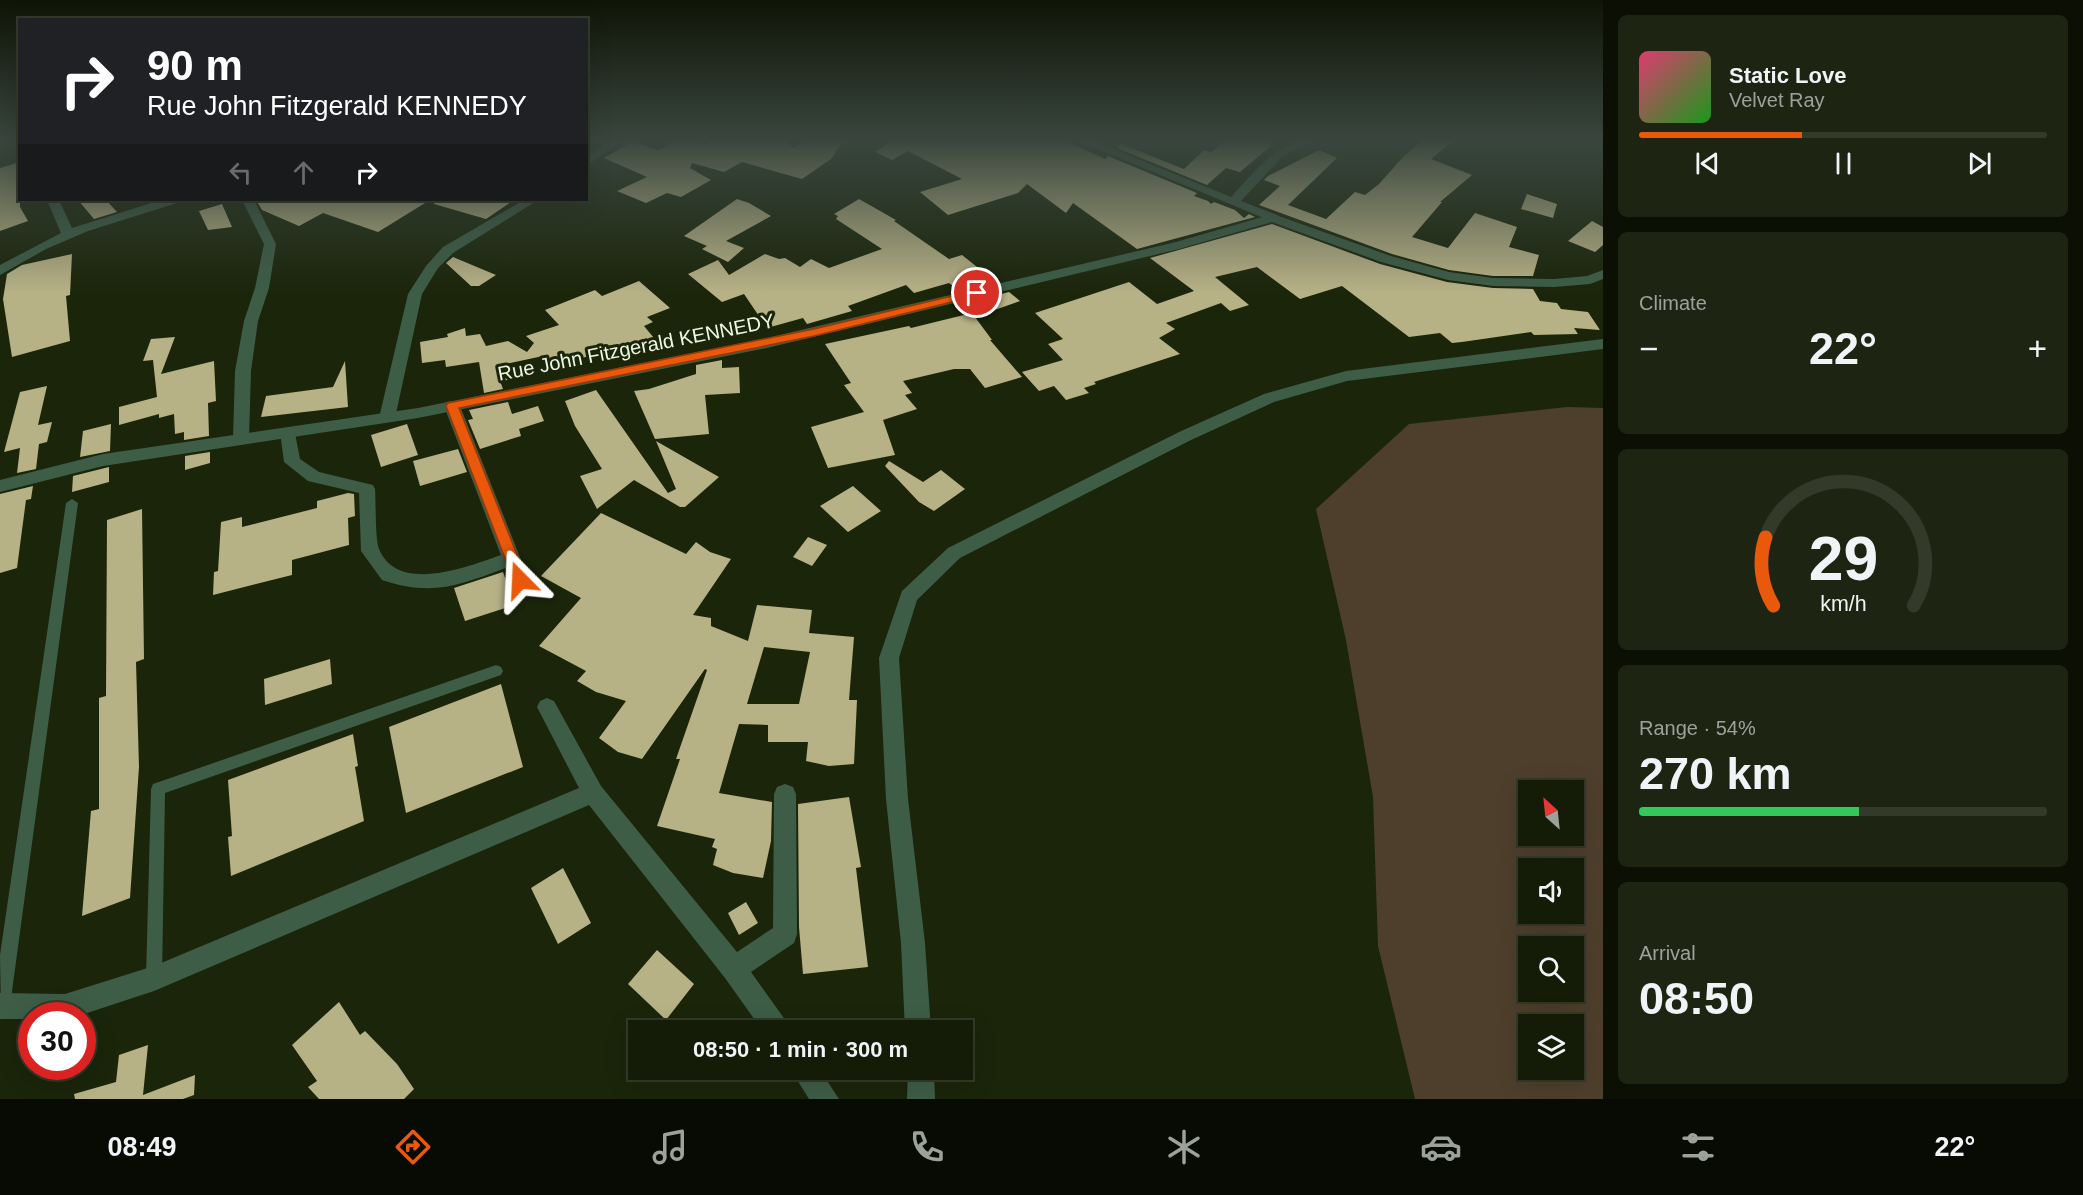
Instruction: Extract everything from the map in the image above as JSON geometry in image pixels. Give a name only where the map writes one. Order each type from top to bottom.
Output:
[{"type":"street","points":[[1210,191],[1273,218],[1386,259],[1449,276],[1493,282],[1554,283],[1590,280],[1603,274]]},
{"type":"street","points":[[1233,202],[1243,191]]},
{"type":"street","points":[[53,201],[67,232]]},
{"type":"street","points":[[0,271],[30,250],[67,232],[170,201]]},
{"type":"street","points":[[241,438],[243,371],[251,321],[262,288],[270,244],[248,201]]},
{"type":"street","points":[[387,418],[415,294],[428,273],[448,250],[530,201]]},
{"type":"street","name":"Rue John Fitzgerald KENNEDY","points":[[0,486],[103,460],[387,418],[837,328],[1179,245],[1273,218]]},
{"type":"street","points":[[917,1020],[913,943],[897,799],[889,658],[909,596],[954,553],[1185,436],[1269,398],[1346,376],[1603,344]]},
{"type":"street","points":[[452,406],[520,580]]},
{"type":"street","points":[[288,432],[292,462],[314,477],[367,489],[370,552],[389,575],[423,582],[451,580],[512,559]]},
{"type":"street","points":[[547,706],[593,793],[734,969],[770,1020]]},
{"type":"street","points":[[0,1006],[65,1007],[154,978],[593,793]]},
{"type":"street","points":[[734,969],[785,934],[785,794]]},
{"type":"street","points":[[811,1080],[825,1099]]},
{"type":"street","points":[[921,1080],[921,1099]]},
{"type":"lane","points":[[0,1006],[72,504]]},
{"type":"lane","points":[[154,978],[158,789],[496,671]]},
{"type":"shaded area","points":[[1567,407],[1603,408],[1603,1099],[1415,1099],[1378,946],[1373,797],[1346,640],[1316,509],[1409,424]]},
{"type":"building","points":[[0,191],[18,191],[20,207],[28,221],[0,231]]},
{"type":"building","points":[[618,191],[691,191],[681,197],[667,193],[646,203]]},
{"type":"building","points":[[922,191],[1020,191],[948,215],[920,192]]},
{"type":"building","points":[[1037,191],[1193,191],[1197,193],[1194,196],[1211,204],[1214,202],[1235,210],[1244,218],[1249,214],[1255,217],[1137,249],[1073,203],[1066,213]]},
{"type":"building","points":[[1274,191],[1302,191],[1288,205],[1326,219],[1355,192],[1365,195],[1370,191],[1453,191],[1440,202],[1442,202],[1412,237],[1448,248],[1475,213],[1517,227],[1509,247],[1539,255],[1533,276],[1493,276],[1449,270],[1392,254],[1259,205]]},
{"type":"building","points":[[1527,194],[1557,204],[1553,218],[1521,209]]},
{"type":"building","points":[[737,199],[771,216],[726,241],[744,248],[728,262],[702,249],[707,246],[684,236]]},
{"type":"building","points":[[859,199],[896,220],[894,221],[949,259],[962,255],[996,282],[959,291],[949,283],[914,293],[906,285],[848,306],[852,311],[807,324],[803,318],[767,328],[744,294],[722,302],[688,274],[718,260],[729,275],[765,254],[779,259],[785,258],[800,267],[811,259],[829,268],[882,249],[836,219],[838,216],[834,214]]},
{"type":"building","points":[[79,201],[107,201],[117,212],[94,219]]},
{"type":"building","points":[[257,201],[428,201],[378,232],[323,213],[299,226],[262,210]]},
{"type":"building","points":[[435,201],[513,201],[486,219],[434,204]]},
{"type":"building","points":[[222,204],[232,227],[208,230],[199,211]]},
{"type":"building","points":[[1592,221],[1603,227],[1603,245],[1595,252],[1568,241]]},
{"type":"building","points":[[1272,224],[1380,264],[1447,282],[1493,288],[1533,289],[1540,301],[1557,303],[1561,309],[1588,312],[1600,330],[1574,328],[1578,334],[1534,335],[1531,332],[1452,343],[1440,333],[1409,337],[1342,286],[1300,299],[1257,267],[1215,277],[1249,305],[1230,311],[1221,303],[1166,323],[1175,329],[1159,338],[1180,354],[1094,382],[1096,384],[1084,388],[1089,393],[1066,400],[1054,386],[1039,391],[1022,372],[1063,360],[1048,344],[1063,339],[1035,313],[1129,282],[1157,304],[1194,291],[1150,258]]},
{"type":"building","points":[[72,254],[70,295],[66,296],[70,341],[12,357],[3,299],[7,274],[22,265]]},
{"type":"building","points":[[453,257],[496,275],[479,286],[471,286],[446,263]]},
{"type":"building","points":[[639,281],[670,308],[647,317],[653,322],[644,326],[654,338],[630,346],[628,343],[549,369],[543,356],[506,364],[508,380],[500,381],[503,389],[484,393],[479,362],[446,367],[445,360],[422,363],[420,342],[448,337],[447,334],[465,328],[466,336],[480,334],[486,346],[508,341],[527,352],[534,343],[526,336],[559,325],[545,310],[595,290],[602,296]]},
{"type":"building","points":[[1009,292],[1020,301],[989,312],[973,301]]},
{"type":"building","points":[[972,313],[992,340],[990,340],[1022,377],[985,388],[970,369],[954,369],[903,381],[912,393],[905,395],[917,409],[883,420],[895,455],[828,468],[811,427],[864,412],[844,385],[851,383],[825,344],[909,326],[911,328]]},
{"type":"building","points":[[175,337],[161,374],[214,361],[216,401],[208,403],[209,436],[184,440],[184,432],[175,434],[174,414],[159,418],[159,414],[119,425],[119,407],[157,397],[153,360],[143,361],[151,339]]},
{"type":"building","points":[[722,360],[722,368],[739,367],[740,393],[705,395],[709,434],[655,439],[634,391],[649,389],[696,374],[696,365]]},
{"type":"building","points":[[345,361],[348,407],[261,417],[266,396],[333,387]]},
{"type":"building","points":[[47,386],[38,425],[52,422],[47,442],[39,444],[36,469],[17,473],[20,448],[4,452],[20,392]]},
{"type":"building","points":[[596,390],[668,493],[676,489],[656,441],[719,477],[685,507],[680,507],[634,480],[597,509],[580,476],[602,469],[575,426],[565,401]]},
{"type":"building","points":[[508,402],[512,414],[538,406],[544,421],[519,429],[521,436],[480,449],[468,420],[473,419],[469,410]]},
{"type":"building","points":[[111,424],[110,451],[80,457],[83,431]]},
{"type":"building","points":[[407,424],[418,455],[381,467],[371,435]]},
{"type":"building","points":[[458,449],[467,472],[420,486],[413,461]]},
{"type":"building","points":[[210,452],[210,463],[185,470],[185,456]]},
{"type":"building","points":[[889,461],[923,482],[941,470],[965,489],[934,511],[919,502],[885,466]]},
{"type":"building","points":[[109,467],[109,482],[72,492],[73,476]]},
{"type":"building","points":[[33,486],[31,499],[26,500],[17,568],[0,573],[0,494]]},
{"type":"building","points":[[853,486],[881,511],[848,532],[820,506]]},
{"type":"building","points":[[348,493],[354,494],[355,516],[348,518],[349,545],[292,560],[292,575],[213,595],[214,572],[218,571],[221,522],[242,517],[242,527],[317,508],[317,501]]},
{"type":"building","points":[[142,509],[144,659],[136,662],[139,767],[130,898],[82,916],[91,811],[99,809],[99,698],[106,696],[107,520]]},
{"type":"building","points":[[601,513],[686,554],[696,542],[710,552],[731,559],[693,615],[711,618],[711,626],[748,641],[757,605],[812,610],[809,633],[854,637],[849,700],[857,700],[854,764],[829,766],[806,761],[808,742],[768,742],[768,725],[739,724],[719,793],[772,802],[771,841],[763,878],[733,873],[713,865],[717,849],[712,847],[715,839],[657,826],[680,759],[676,759],[707,670],[705,669],[642,759],[618,752],[599,738],[626,701],[596,692],[577,681],[586,671],[539,646],[581,598],[541,576]],"holes":[[[764,647],[810,652],[799,704],[747,704]]]},
{"type":"building","points":[[808,537],[827,545],[812,566],[793,557]]},
{"type":"building","points":[[503,572],[515,605],[465,621],[454,588]]},
{"type":"building","points":[[330,659],[332,684],[265,705],[264,679]]},
{"type":"building","points":[[501,684],[523,767],[406,813],[389,727]]},
{"type":"building","points":[[353,734],[358,766],[355,767],[364,821],[231,876],[228,837],[232,836],[228,780]]},
{"type":"building","points":[[849,797],[861,867],[856,868],[868,967],[803,974],[799,927],[798,804]]},
{"type":"building","points":[[563,868],[591,923],[558,944],[531,888]]},
{"type":"building","points":[[746,902],[758,923],[739,935],[728,913]]},
{"type":"building","points":[[657,950],[694,984],[666,1020],[628,984]]},
{"type":"building","points":[[339,1002],[360,1035],[365,1031],[397,1064],[414,1089],[404,1099],[319,1099],[308,1087],[317,1081],[292,1045]]},
{"type":"building","points":[[148,1045],[143,1095],[195,1075],[194,1095],[183,1099],[75,1099],[74,1094],[116,1082],[119,1055]]},
{"type":"route","points":[[520,580],[452,406],[814,333],[977,293]]}]
